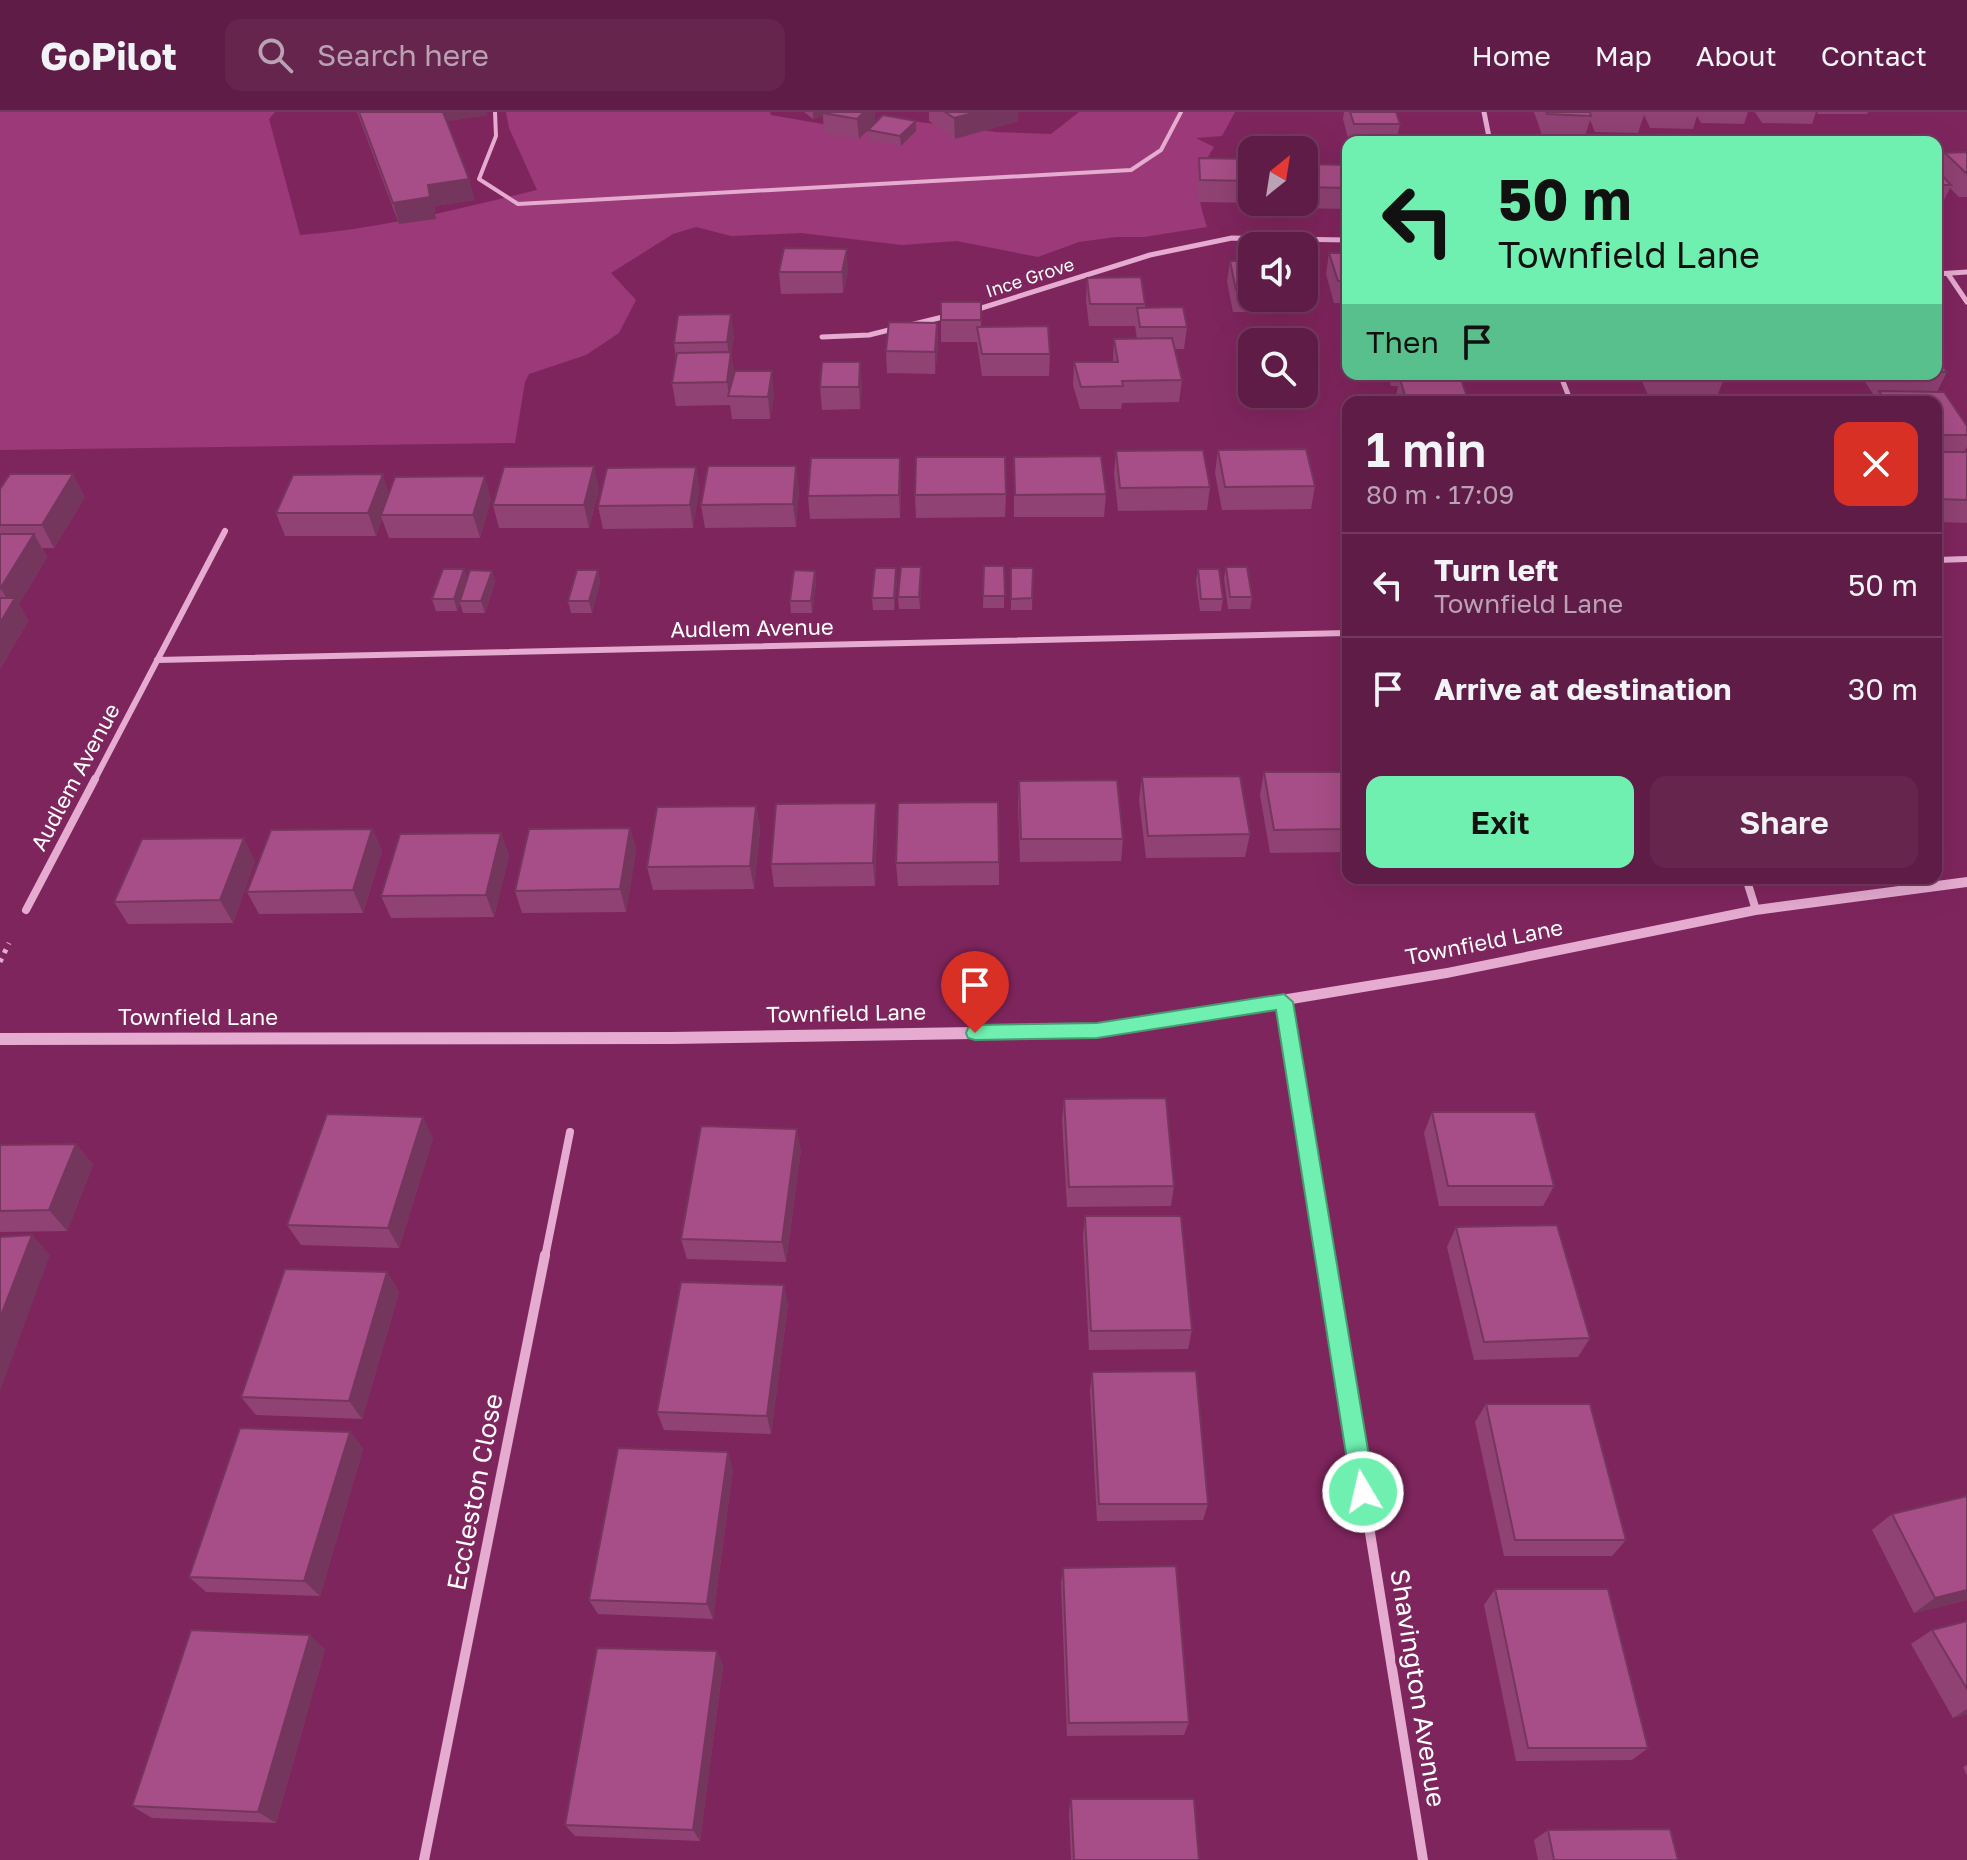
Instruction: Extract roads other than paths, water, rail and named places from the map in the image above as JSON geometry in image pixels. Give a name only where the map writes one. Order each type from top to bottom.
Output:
[{"type":"street","points":[[1484,112],[1489,136]]},
{"type":"street","name":"Ince Grove","points":[[968,311],[1150,255],[1232,238],[1342,240]]},
{"type":"street","points":[[1942,274],[1967,272]]},
{"type":"street","points":[[1948,274],[1967,302]]},
{"type":"street","points":[[822,337],[869,335],[954,315]]},
{"type":"street","name":"Audlem Avenue","points":[[26,910],[225,531]]},
{"type":"street","points":[[1942,560],[1967,559]]},
{"type":"street","name":"Audlem Avenue","points":[[157,660],[1342,633]]},
{"type":"street","name":"Townfield Lane","points":[[0,1039],[671,1038],[1097,1031],[1447,973],[1756,910],[1967,882]]},
{"type":"street","points":[[1748,884],[1756,910]]},
{"type":"street","name":"Shavington Avenue","points":[[1284,1002],[1423,1860]]},
{"type":"street","name":"Eccleston Close","points":[[424,1860],[570,1132]]},
{"type":"lane","points":[[495,112],[496,136],[479,179],[518,204],[1131,170],[1161,150],[1181,112]]}]
